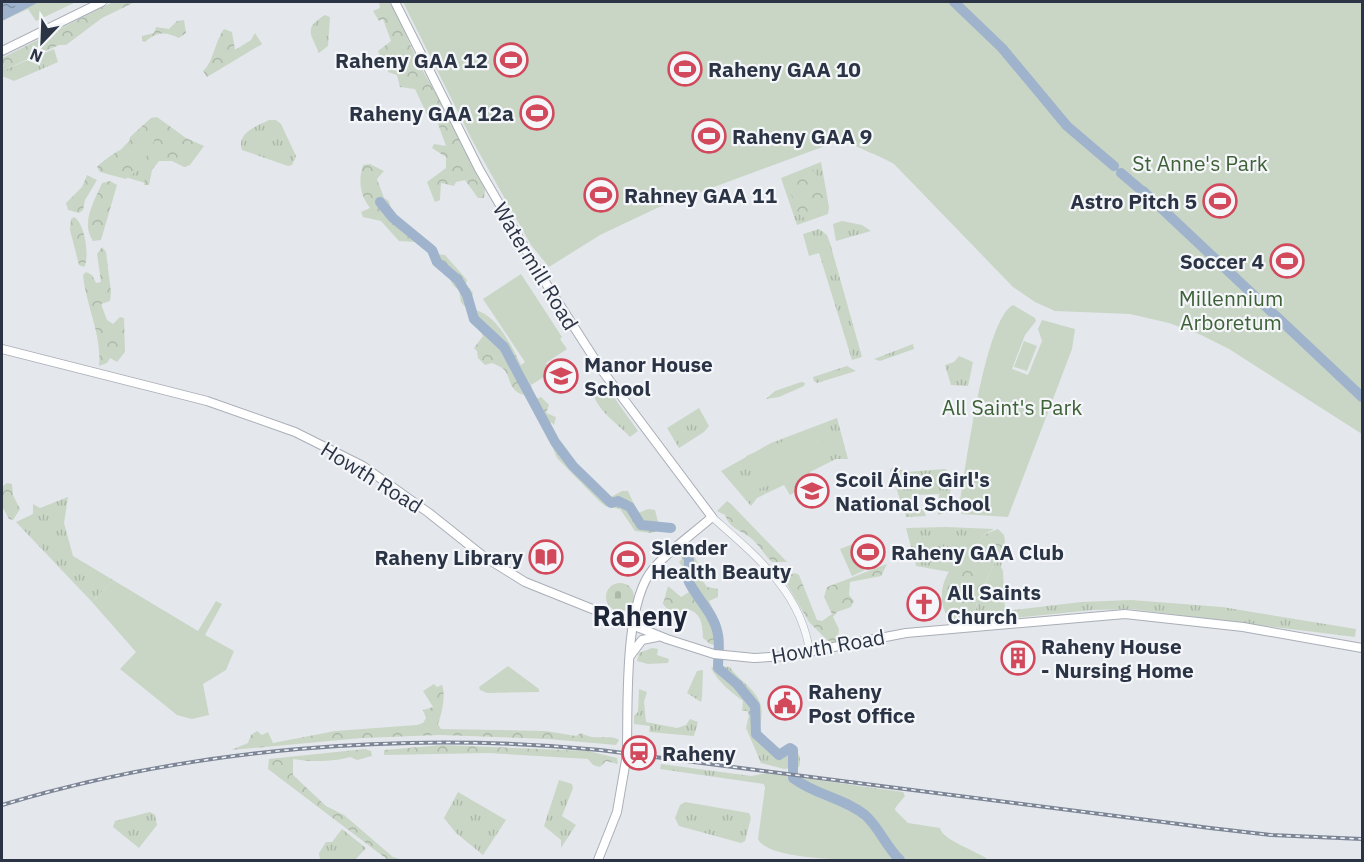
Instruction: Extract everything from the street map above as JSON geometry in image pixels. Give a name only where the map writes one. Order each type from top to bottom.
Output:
[{"type":"main road","points":[[2,51],[102,2]]},
{"type":"main road","name":"Watermill Road","points":[[395,2],[484,179],[540,274],[601,369],[712,518]]},
{"type":"main road","name":"Howth Road","points":[[2,349],[207,401],[295,432],[363,466],[509,574],[542,591],[633,626],[718,654],[768,658],[810,654],[906,633],[1125,614],[1243,627],[1362,648]]},
{"type":"main road","points":[[598,861],[617,813],[626,760],[629,659],[633,626],[643,588],[652,569],[712,518]]},
{"type":"main road","points":[[629,659],[642,640],[651,637],[667,639]]},
{"type":"street","name":"Watermill Road","points":[[712,518],[776,576],[797,611],[810,654]]},
{"type":"green space","points":[[2,2],[76,2],[36,21],[28,9],[2,21]]},
{"type":"green space","points":[[113,2],[135,2],[102,18],[66,45],[59,45],[2,71],[2,58]]},
{"type":"green space","points":[[379,2],[391,2],[419,64],[463,142],[485,189],[484,198],[478,198],[465,180],[456,182],[454,186],[441,183],[440,200],[435,202],[427,182],[446,168],[446,157],[432,148],[434,144],[446,146],[437,121],[430,121],[415,89],[400,87],[397,75],[388,72],[387,64],[381,62],[378,51],[391,41],[383,19],[379,21],[373,11],[380,8]]},
{"type":"green space","name":"St Anne's Park","points":[[403,2],[1362,2],[1362,434],[1229,349],[1199,334],[1169,323],[1130,314],[1055,311],[1035,302],[1013,287],[894,164],[844,139],[657,208],[600,235],[549,267],[531,245],[472,140]]},
{"type":"green space","points":[[325,15],[330,17],[328,46],[319,53],[311,28]]},
{"type":"green space","points":[[184,20],[186,33],[179,38],[162,34],[145,42],[142,41],[142,36],[154,33],[156,27],[169,29],[177,21]]},
{"type":"green space","points":[[224,29],[232,32],[235,50],[251,40],[255,33],[262,44],[207,77],[203,71]]},
{"type":"green space","points":[[54,49],[58,62],[14,81],[2,76],[2,71]]},
{"type":"green space","points":[[157,117],[186,138],[204,146],[190,165],[184,167],[172,161],[159,161],[152,170],[149,185],[144,185],[147,164],[157,131],[144,136],[138,147],[129,145],[130,137],[151,118]]},
{"type":"green space","points":[[269,120],[276,120],[281,124],[296,156],[292,165],[288,166],[242,150],[242,139],[245,135]]},
{"type":"green space","points":[[152,122],[162,130],[145,183],[103,170],[126,144]]},
{"type":"green space","points":[[122,149],[129,153],[132,159],[136,156],[141,160],[136,171],[126,179],[100,172],[97,167]]},
{"type":"green space","points":[[821,162],[829,207],[828,214],[797,225],[781,178]]},
{"type":"green space","points":[[370,164],[384,171],[377,179],[384,198],[389,201],[393,215],[419,236],[415,242],[399,241],[381,221],[363,217],[361,212],[370,208],[362,193],[361,177],[363,165]]},
{"type":"green space","points":[[812,168],[819,182],[816,189],[823,196],[827,210],[822,215],[806,219],[794,211],[793,199],[785,180]]},
{"type":"green space","points":[[87,175],[97,180],[85,200],[83,210],[79,213],[68,210],[66,203],[82,187]]},
{"type":"green space","points":[[110,181],[117,185],[101,240],[93,241],[89,234],[88,219],[102,183]]},
{"type":"green space","points":[[74,217],[84,233],[87,256],[84,267],[79,265],[70,230],[71,219]]},
{"type":"green space","points":[[842,221],[862,225],[871,231],[836,241],[833,224]]},
{"type":"green space","points":[[819,229],[827,235],[830,243],[862,357],[852,360],[819,253],[809,256],[803,234]]},
{"type":"green space","points":[[102,247],[106,252],[111,292],[110,301],[101,304],[107,320],[113,324],[120,317],[124,318],[125,352],[117,362],[110,358],[107,363],[99,366],[96,331],[83,275],[86,272],[92,275],[96,283],[101,282],[97,254]]},
{"type":"green space","points":[[436,254],[445,255],[467,280],[466,284],[473,293],[466,308],[461,302],[459,290],[432,258]]},
{"type":"green space","points":[[521,274],[562,337],[560,339],[567,349],[546,363],[552,372],[531,385],[520,366],[525,362],[483,299]]},
{"type":"green space","name":"All Saint's Park","points":[[1013,305],[1035,318],[1036,321],[1025,335],[1012,369],[1028,375],[1042,341],[1038,329],[1042,320],[1075,329],[1072,349],[1008,517],[962,514],[959,508],[977,399],[985,366],[993,338],[1003,317]]},
{"type":"green space","points":[[474,310],[493,321],[509,341],[532,387],[525,395],[514,389],[503,369],[492,363],[485,365],[478,358],[474,348],[483,336],[471,315]]},
{"type":"green space","points":[[1024,341],[1037,346],[1027,371],[1014,367]]},
{"type":"green space","points":[[913,344],[914,349],[880,361],[874,359]]},
{"type":"green space","points":[[959,356],[973,362],[968,386],[951,385],[945,365],[954,362]]},
{"type":"green space","points":[[847,366],[856,371],[817,383],[814,381],[813,377]]},
{"type":"green space","points":[[801,382],[805,383],[804,386],[779,397],[766,399],[775,391]]},
{"type":"green space","points":[[605,385],[638,431],[630,437],[596,401],[593,394]]},
{"type":"green space","points":[[541,397],[549,405],[546,413],[556,417],[554,425],[551,422],[550,426],[584,475],[611,497],[622,491],[628,491],[638,513],[648,509],[655,510],[660,530],[651,533],[635,531],[620,509],[605,506],[557,458],[542,421],[532,406],[534,400]]},
{"type":"green space","points":[[699,408],[709,426],[704,432],[679,448],[667,428]]},
{"type":"green space","points":[[837,418],[848,459],[836,459],[810,472],[814,482],[790,495],[784,485],[757,498],[751,506],[721,471],[771,443]]},
{"type":"green space","points":[[817,428],[830,461],[759,489],[746,456]]},
{"type":"green space","points":[[894,466],[906,472],[945,469],[953,475],[947,512],[938,515],[939,494],[914,495],[915,509],[923,509],[926,516],[906,517],[890,470]]},
{"type":"green space","points":[[7,483],[12,484],[13,495],[20,509],[13,520],[9,519],[2,506],[2,487]]},
{"type":"green space","points":[[68,497],[64,523],[73,556],[113,580],[92,602],[16,522],[33,514],[33,504],[40,508]]},
{"type":"green space","points":[[727,501],[787,562],[772,562],[753,540],[730,524],[725,515],[717,511]]},
{"type":"green space","points":[[906,528],[994,529],[983,535],[969,563],[964,559],[957,562],[950,572],[916,566]]},
{"type":"green space","points":[[998,529],[1004,535],[1005,541],[977,601],[974,622],[951,620],[943,605],[942,596],[950,570],[964,559],[969,562],[983,535]]},
{"type":"green space","points":[[1005,541],[1001,567],[1005,611],[1081,602],[1131,600],[1222,607],[1356,629],[1355,637],[1131,609],[1093,610],[974,622],[977,601]]},
{"type":"green space","points":[[853,544],[865,570],[852,576],[840,549]]},
{"type":"green space","points":[[689,548],[701,568],[698,574],[707,587],[718,589],[718,597],[709,601],[720,623],[721,646],[710,644],[703,638],[702,623],[695,613],[686,609],[678,614],[671,613],[663,604],[668,586],[681,597],[689,592],[679,562],[682,559],[681,552]]},
{"type":"green space","points":[[887,564],[881,576],[850,582],[849,595],[854,601],[851,607],[837,612],[833,617],[839,629],[837,642],[830,643],[809,622],[785,581],[788,575],[795,573],[799,575],[817,620],[822,621],[832,614],[824,597],[827,587]]},
{"type":"green space","points":[[113,580],[198,631],[216,601],[222,604],[205,635],[234,651],[226,670],[203,684],[209,715],[192,719],[177,715],[120,669],[136,652],[92,602]]},
{"type":"green space","points":[[620,583],[630,587],[634,597],[630,607],[620,611],[610,607],[606,597],[610,587]]},
{"type":"green space","points":[[652,648],[658,649],[657,655],[669,659],[668,663],[648,664],[637,661],[639,653]]},
{"type":"green space","points":[[508,666],[539,689],[539,692],[487,693],[480,690],[479,687]]},
{"type":"green space","points":[[730,667],[758,698],[762,712],[760,741],[775,751],[791,747],[794,749],[799,756],[799,767],[784,769],[761,763],[746,728],[749,715],[747,711],[742,711],[743,701],[717,678],[711,668]]},
{"type":"green space","points":[[703,670],[701,702],[687,693],[697,671]]},
{"type":"green space","points":[[434,684],[437,687],[442,685],[444,694],[438,724],[441,729],[546,731],[576,736],[581,733],[591,737],[619,740],[616,745],[548,739],[440,735],[362,738],[231,750],[248,743],[251,735],[257,731],[262,735],[268,732],[273,743],[335,731],[417,725],[423,723],[426,718],[423,710],[433,707],[423,691]]},
{"type":"green space","points":[[639,689],[647,692],[644,702],[646,722],[677,728],[686,725],[690,719],[698,722],[694,736],[649,732],[650,726],[634,724],[634,716],[638,712]]},
{"type":"green space","points":[[443,745],[588,751],[617,758],[618,764],[606,761],[600,767],[593,765],[588,759],[488,753],[384,755],[384,750]]},
{"type":"green space","points":[[365,749],[371,751],[372,756],[357,760],[350,757],[322,761],[293,759],[293,775],[326,806],[344,815],[393,857],[403,860],[388,860],[268,769],[269,759]]},
{"type":"green space","points":[[661,764],[751,776],[766,773],[903,792],[905,796],[895,808],[767,793],[764,784],[660,769]]},
{"type":"green space","points":[[767,773],[898,792],[895,810],[908,823],[940,828],[953,841],[989,860],[907,860],[901,856],[890,860],[818,858],[797,856],[765,847],[758,839]]},
{"type":"green space","points":[[559,780],[572,784],[573,788],[562,816],[576,825],[561,848],[561,840],[544,826]]},
{"type":"green space","points":[[458,792],[506,820],[483,855],[456,833],[444,818]]},
{"type":"green space","points":[[685,802],[749,813],[751,818],[745,841],[741,843],[679,826],[675,818],[680,805]]},
{"type":"green space","points":[[150,812],[155,815],[157,825],[139,848],[113,827],[115,821]]},
{"type":"green space","points":[[342,829],[366,848],[355,860],[320,860],[319,853],[326,842],[332,842]]},
{"type":"water","points":[[2,2],[39,2],[2,21]]},
{"type":"waterway","points":[[954,2],[1002,48],[1067,126],[1114,166]]},
{"type":"waterway","points":[[1121,173],[1141,190]]},
{"type":"waterway","points":[[1143,191],[1362,397]]},
{"type":"waterway","points":[[380,202],[393,218],[432,250],[437,262],[458,280],[467,295],[474,319],[504,347],[555,442],[573,466],[611,503],[618,501],[630,507],[641,525],[671,528]]},
{"type":"waterway","points":[[686,551],[689,560],[687,578],[710,614],[718,635],[718,668],[737,684],[755,706],[756,734],[779,755],[790,748],[793,750],[793,778],[865,815],[900,860]]},
{"type":"railway","points":[[2,805],[74,785],[222,758],[298,749],[375,744],[451,743],[600,750],[1210,828],[1271,835],[1362,839]]},
{"type":"place","name":"Raheny GAA 12","points":[[511,60]]},
{"type":"place","name":"Raheny GAA 10","points":[[685,69]]},
{"type":"place","name":"Raheny GAA 12a","points":[[537,113]]},
{"type":"place","name":"Raheny GAA 9","points":[[709,136]]},
{"type":"place","name":"Rahney GAA 11","points":[[601,195]]},
{"type":"place","name":"Astro Pitch 5","points":[[1220,201]]},
{"type":"place","name":"Soccer 4","points":[[1287,261]]},
{"type":"place","name":"Manor House School","points":[[561,376]]},
{"type":"place","name":"Scoil Áine Girl's National School","points":[[812,491]]},
{"type":"place","name":"Raheny GAA Club","points":[[868,552]]},
{"type":"place","name":"Raheny Library","points":[[546,557]]},
{"type":"place","name":"Slender Health Beauty","points":[[628,559]]},
{"type":"place","name":"All Saints Church","points":[[924,604]]},
{"type":"place","name":"Raheny House - Nursing Home","points":[[1018,658]]},
{"type":"place","name":"Raheny Post Office","points":[[785,703]]},
{"type":"place","name":"Raheny","points":[[639,753]]},
{"type":"district","name":"Raheny","points":[[640,615]]},
{"type":"park label","name":"Millennium Arboretum","points":[[1231,310]]}]
